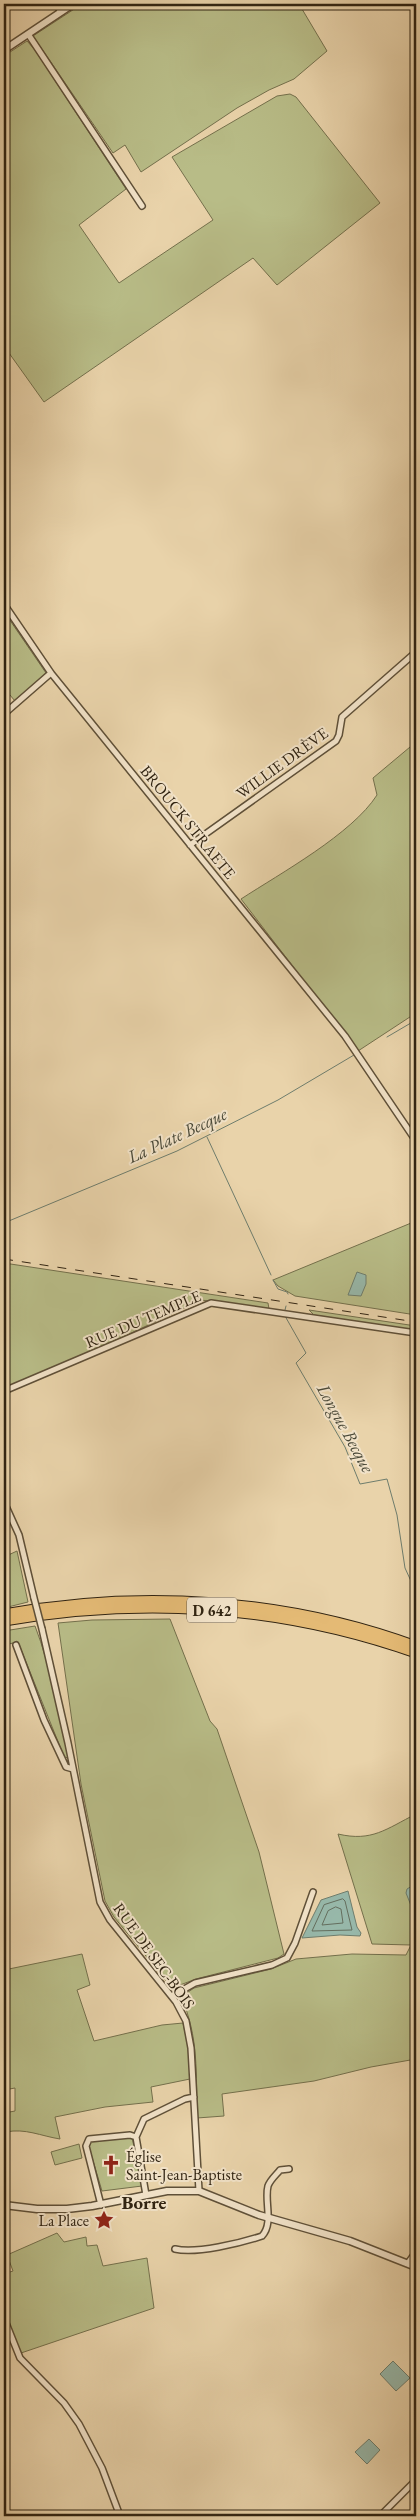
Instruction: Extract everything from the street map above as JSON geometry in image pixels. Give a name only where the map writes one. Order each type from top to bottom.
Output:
[{"type":"highway","name":"D 642","points":[[4,1614],[98,1602],[163,1600],[210,1603],[313,1617],[368,1630],[416,1646]]},
{"type":"highway","name":"D 642","points":[[4,1621],[60,1612],[114,1608],[218,1610],[320,1626],[416,1653]]},
{"type":"street","points":[[56,4],[61,12]]},
{"type":"street","points":[[4,50],[73,4]]},
{"type":"street","points":[[28,34],[142,206]]},
{"type":"street","name":"BROUCK STRAETE","points":[[4,604],[51,673],[357,1053],[416,1141]]},
{"type":"street","name":"WILLIE DRÈVE","points":[[190,845],[336,741],[340,736],[342,717],[416,652]]},
{"type":"street","points":[[4,714],[51,673]]},
{"type":"street","name":"RUE DU TEMPLE","points":[[4,1391],[211,1303],[416,1333]]},
{"type":"street","name":"RUE DE SEC-BOIS","points":[[4,1502],[19,1535],[42,1629],[73,1769],[94,1880],[103,1910],[172,1996],[183,2013],[190,2034],[199,2191]]},
{"type":"street","name":"RUE DE SEC-BOIS","points":[[16,1645],[50,1734],[66,1767],[73,1769]]},
{"type":"street","points":[[172,1996],[195,1983],[272,1965],[287,1958],[296,1943],[313,1892]]},
{"type":"street","points":[[146,2195],[136,2137],[144,2119],[184,2099],[194,2097]]},
{"type":"street","points":[[101,2205],[87,2142],[106,2138],[136,2137]]},
{"type":"street","points":[[175,2249],[187,2250],[213,2247],[261,2237],[265,2232],[268,2217],[269,2184],[280,2170],[289,2169]]},
{"type":"street","points":[[4,2205],[55,2209],[101,2205],[172,2191],[199,2191],[268,2217],[336,2236],[416,2267]]},
{"type":"street","points":[[408,2263],[416,2252]]},
{"type":"street","points":[[4,2318],[18,2355],[64,2403],[79,2424],[100,2464],[120,2516]]},
{"type":"street","points":[[380,2516],[416,2480]]},
{"type":"green space","points":[[82,4],[299,4],[327,51],[294,79],[269,90],[237,108],[141,172],[125,145],[113,153],[33,36]]},
{"type":"green space","points":[[27,41],[35,50],[126,189],[79,225],[119,283],[213,220],[172,157],[277,96],[290,94],[296,97],[380,203],[277,285],[253,258],[44,402],[4,346],[4,56]]},
{"type":"green space","points":[[7,616],[46,673],[15,701],[4,688],[4,618]]},
{"type":"green space","points":[[416,742],[416,1013],[358,1051],[241,899],[315,852],[351,824],[366,810],[377,795],[373,778]]},
{"type":"green space","points":[[416,1221],[416,1315],[295,1296],[278,1286],[273,1280]]},
{"type":"green space","points":[[4,1263],[268,1303],[269,1309],[201,1300],[104,1346],[4,1388]]},
{"type":"green space","points":[[309,1310],[416,1326],[416,1331],[314,1315]]},
{"type":"green space","points":[[17,1551],[28,1602],[4,1608],[4,1557]]},
{"type":"green space","points":[[170,1619],[210,1721],[217,1729],[259,1852],[284,1954],[278,1958],[196,1979],[172,1988],[114,1917],[105,1901],[81,1784],[58,1623],[92,1620]]},
{"type":"green space","points":[[35,1626],[54,1690],[68,1756],[65,1759],[18,1642],[4,1645],[4,1631]]},
{"type":"green space","points":[[416,1814],[416,2059],[371,2067],[314,2081],[222,2094],[224,2116],[197,2118],[194,2041],[187,2012],[181,1997],[194,1988],[271,1969],[296,1959],[352,1954],[406,1955],[411,1945],[372,1944],[338,1834],[360,1836],[379,1833]]},
{"type":"green space","points":[[82,1954],[90,1985],[77,1990],[94,2041],[162,2025],[183,2023],[188,2046],[190,2079],[151,2087],[153,2102],[105,2107],[55,2117],[60,2139],[26,2132],[6,2132],[4,2113],[15,2111],[15,2088],[4,2090],[4,1970]]},
{"type":"green space","points":[[132,2137],[142,2186],[102,2191],[88,2144],[90,2141]]},
{"type":"green space","points":[[79,2144],[82,2158],[55,2165],[51,2152]]},
{"type":"green space","points":[[57,2233],[64,2242],[86,2237],[87,2246],[97,2245],[103,2266],[147,2258],[154,2308],[21,2353],[17,2349],[4,2311],[4,2274],[13,2271],[7,2255]]},
{"type":"water","points":[[357,1272],[366,1275],[366,1284],[361,1296],[348,1295]]},
{"type":"water","points":[[416,1886],[416,1918],[406,1893],[407,1889]]},
{"type":"water","points":[[348,1891],[357,1927],[361,1933],[360,1936],[340,1935],[302,1938],[321,1900]]},
{"type":"water","points":[[393,2361],[410,2378],[396,2391],[380,2374]]},
{"type":"water","points":[[369,2439],[380,2450],[367,2464],[355,2452]]},
{"type":"waterway","points":[[387,1037],[416,1020]]},
{"type":"waterway","name":"La Plate Becque","points":[[4,1223],[177,1151],[278,1100],[354,1055]]},
{"type":"waterway","name":"Longue Becque","points":[[207,1137],[271,1275]]},
{"type":"waterway","name":"Longue Becque","points":[[273,1280],[278,1289],[288,1294]]},
{"type":"waterway","name":"Longue Becque","points":[[285,1310],[286,1306]]},
{"type":"waterway","name":"Longue Becque","points":[[285,1316],[306,1353],[296,1363],[345,1447],[360,1484],[387,1479],[397,1515],[405,1568],[416,1592]]},
{"type":"railway","points":[[4,1259],[416,1322]]},
{"type":"place","name":"Église Saint-Jean-Baptiste","points":[[111,2165]]},
{"type":"place","name":"La Place","points":[[104,2220]]},
{"type":"district","name":"Borre","points":[[144,2202]]}]
